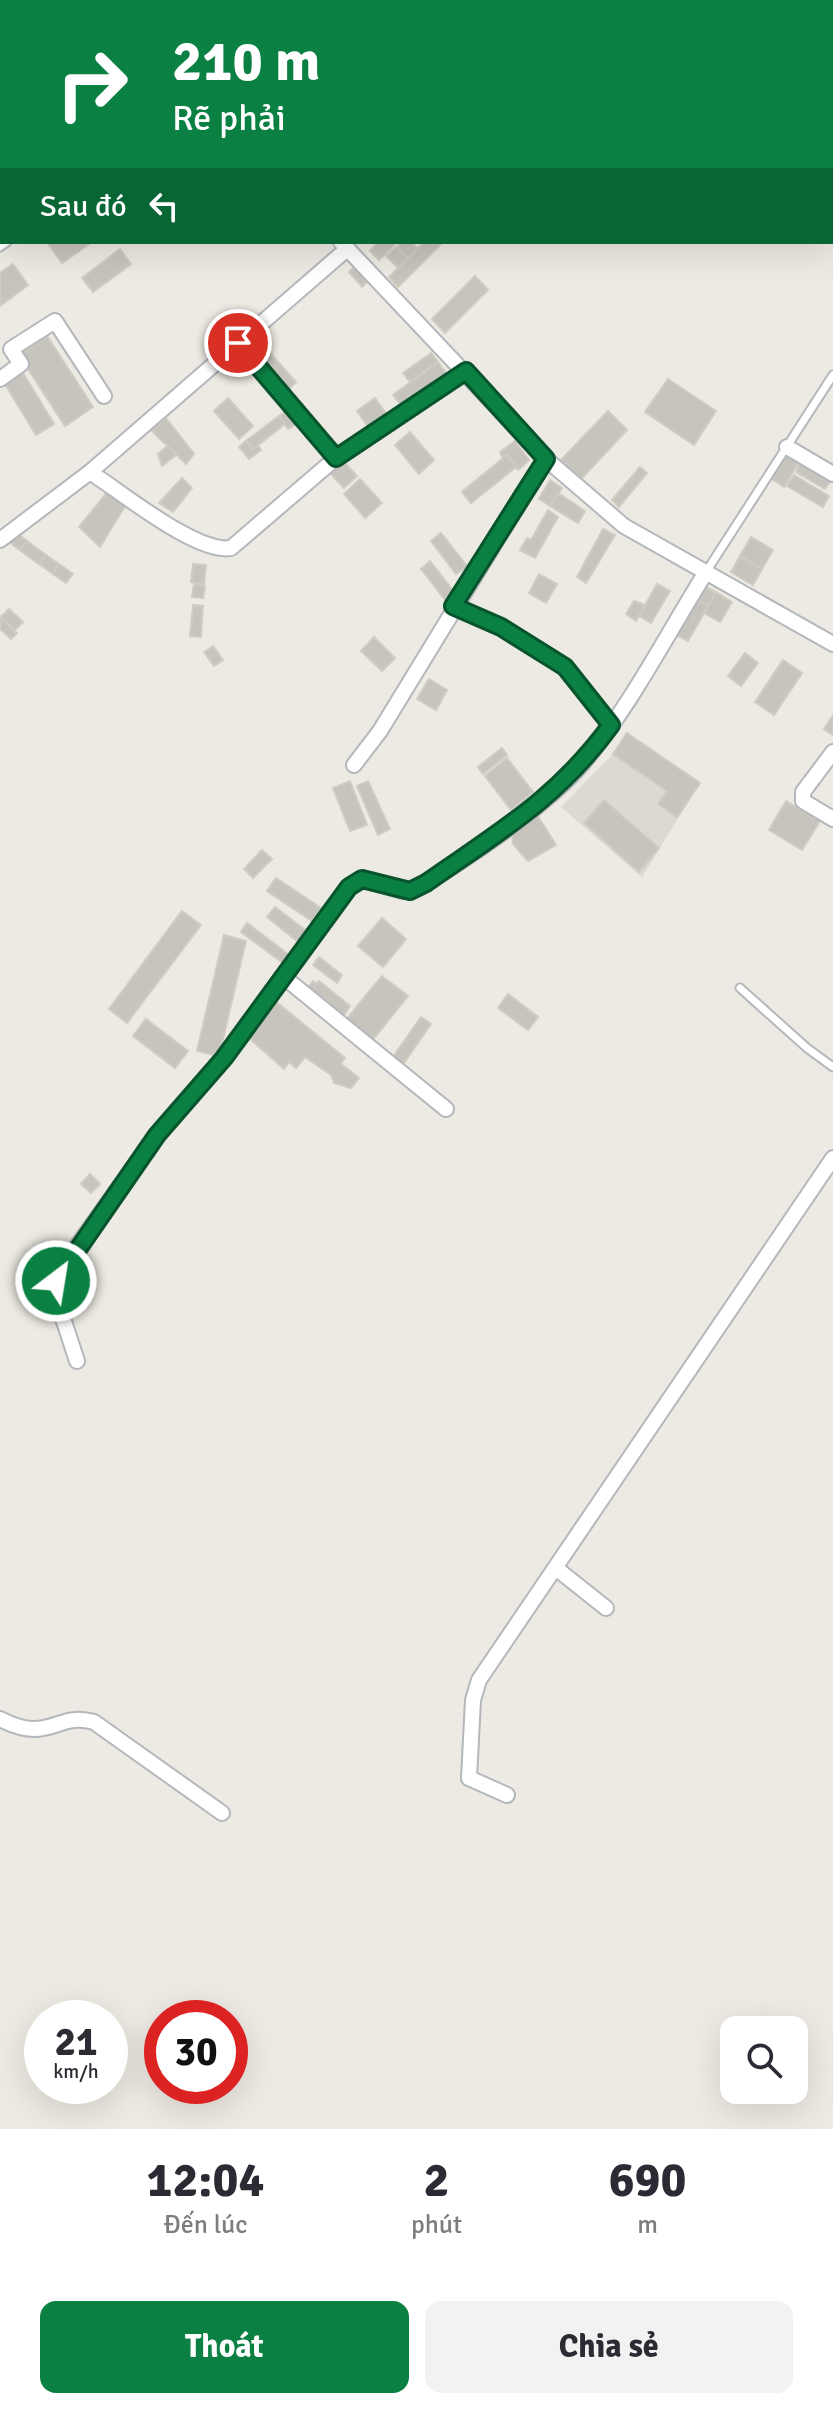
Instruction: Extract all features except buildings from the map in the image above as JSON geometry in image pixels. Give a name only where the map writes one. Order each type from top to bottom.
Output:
[{"type":"street","points":[[0,540],[90,472],[344,246],[466,371],[546,459],[624,526],[833,644]]},
{"type":"street","points":[[0,379],[21,364],[11,349],[55,321],[104,396]]},
{"type":"street","points":[[238,343],[336,458]]},
{"type":"street","points":[[90,472],[193,538],[225,549],[238,545],[336,458],[466,371]]},
{"type":"street","points":[[787,447],[833,474]]},
{"type":"street","points":[[354,765],[380,731],[453,606],[546,459]]},
{"type":"street","points":[[77,1361],[54,1291],[59,1271],[157,1135],[224,1058],[285,978],[349,887],[362,879],[410,891],[547,799],[582,765],[611,725],[706,572]]},
{"type":"street","points":[[833,752],[803,792],[803,801],[833,819]]},
{"type":"street","points":[[285,978],[446,1109]]},
{"type":"street","points":[[507,1795],[469,1778],[473,1700],[479,1680],[557,1569],[726,1311],[833,1158]]},
{"type":"street","points":[[557,1569],[606,1608]]},
{"type":"street","points":[[0,1719],[29,1731],[79,1719],[94,1722],[222,1813]]},
{"type":"lane","points":[[706,572],[833,375]]},
{"type":"lane","points":[[453,606],[501,627],[565,667],[611,725]]},
{"type":"lane","points":[[740,988],[833,1067]]},
{"type":"shaded area","points":[[627,733],[700,783],[642,877],[561,807],[613,754]]},
{"type":"route","points":[[56,1281],[59,1271],[157,1135],[224,1058],[349,887],[362,879],[402,891],[410,891],[426,883],[547,799],[582,765],[611,725],[565,667],[501,627],[453,606],[546,459],[466,371],[336,458],[238,343]]}]
